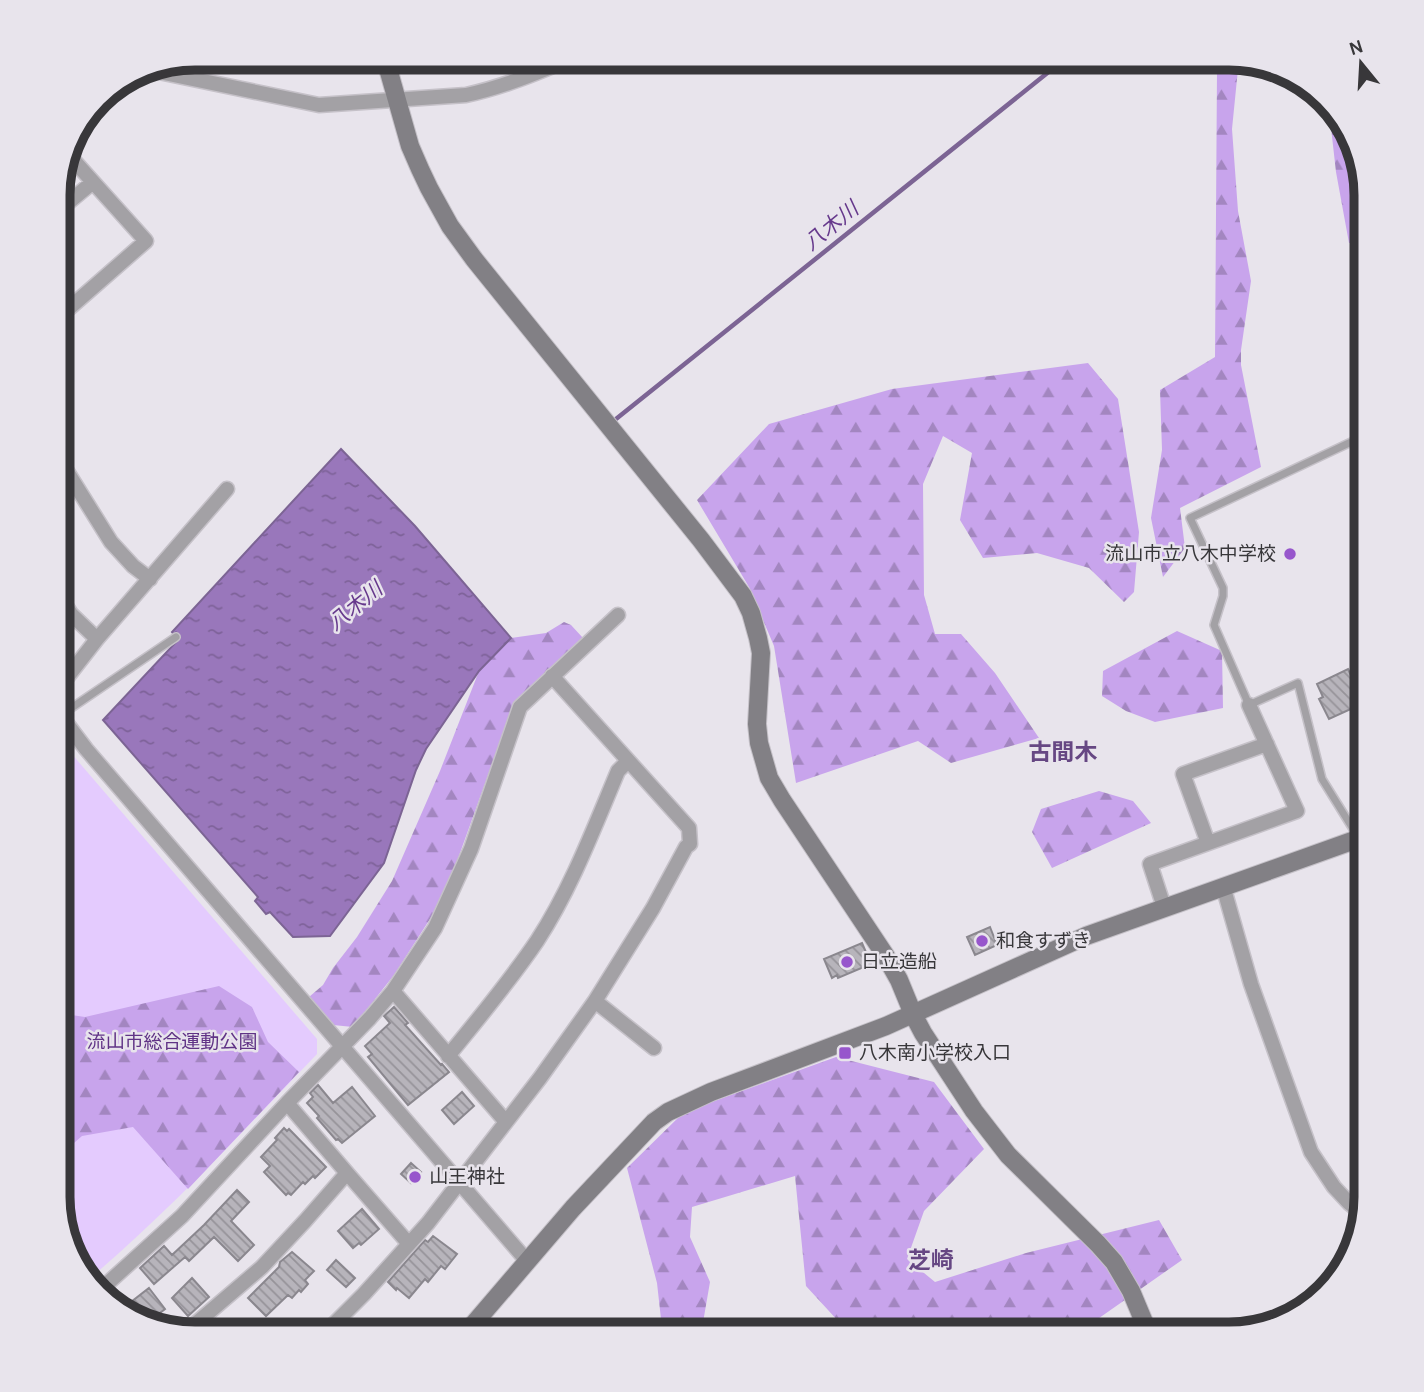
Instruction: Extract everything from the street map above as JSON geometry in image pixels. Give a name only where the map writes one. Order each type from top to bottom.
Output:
[{"type":"street","points":[[389,70],[415,157],[450,226],[743,596],[760,645],[757,724],[759,743],[769,778],[782,800],[885,955],[900,981],[913,1014],[990,1134],[1026,1175],[1114,1262],[1131,1291],[1144,1322]]},
{"type":"street","points":[[166,73],[319,105],[466,95],[487,91],[544,70]]},
{"type":"street","points":[[70,307],[146,240],[75,161]]},
{"type":"street","points":[[70,201],[93,181]]},
{"type":"street","points":[[70,476],[111,542],[133,566],[150,579]]},
{"type":"street","points":[[70,674],[226,489]]},
{"type":"street","points":[[70,612],[97,639]]},
{"type":"street","points":[[106,1284],[183,1216],[393,991],[435,928],[451,894],[471,849],[520,707],[618,615]]},
{"type":"street","points":[[336,1322],[428,1223],[506,1122],[595,1001],[653,908],[686,847],[691,844],[689,828],[552,676]]},
{"type":"street","points":[[1164,907],[1150,864],[1297,811],[1249,705]]},
{"type":"street","points":[[70,728],[527,1261]]},
{"type":"street","points":[[1208,843],[1184,774],[1267,744]]},
{"type":"street","points":[[448,1056],[537,940],[564,892],[618,771],[628,761]]},
{"type":"street","points":[[474,1322],[618,1161],[654,1122],[668,1112],[711,1092],[913,1014],[1086,936],[1354,840]]},
{"type":"street","points":[[1223,886],[1251,984],[1311,1152],[1334,1187],[1353,1206]]},
{"type":"street","points":[[393,991],[506,1122]]},
{"type":"street","points":[[595,1001],[654,1048]]},
{"type":"street","points":[[287,1103],[409,1244]]},
{"type":"street","points":[[198,1322],[262,1267],[347,1173]]},
{"type":"lane","points":[[1354,441],[1190,518],[1223,588],[1214,625],[1249,705],[1298,683],[1322,779],[1354,825]]},
{"type":"lane","points":[[70,706],[176,637]]},
{"type":"green space","points":[[1238,70],[1232,129],[1238,211],[1251,281],[1241,365],[1261,467],[1180,508],[1185,548],[1163,577],[1151,518],[1162,450],[1160,390],[1215,357],[1217,71]]},
{"type":"green space","points":[[1330,123],[1344,147],[1352,171],[1354,243],[1349,243]]},
{"type":"green space","points":[[1088,363],[1118,399],[1139,532],[1134,592],[1124,602],[1089,568],[1037,553],[983,558],[960,520],[972,453],[943,436],[923,484],[924,595],[935,634],[961,634],[995,673],[1039,738],[951,763],[918,741],[796,783],[774,646],[749,587],[697,500],[769,424],[892,389]]},
{"type":"green space","points":[[564,622],[571,625],[583,638],[513,706],[439,905],[394,975],[353,1027],[333,1025],[309,997],[323,985],[392,881],[440,771],[479,671],[511,638],[546,633]]},
{"type":"green space","points":[[1177,631],[1222,651],[1223,708],[1155,722],[1126,711],[1102,696],[1103,671]]},
{"type":"green space","name":"流山市総合運動公園","points":[[70,752],[317,1039],[317,1054],[177,1199],[96,1273],[80,1245],[70,1205]]},
{"type":"green space","points":[[1099,791],[1133,801],[1151,823],[1052,868],[1032,832],[1041,809]]},
{"type":"green space","points":[[219,986],[252,1007],[268,1042],[299,1072],[188,1189],[133,1127],[82,1136],[70,1146],[70,1015],[85,1017]]},
{"type":"green space","points":[[836,1057],[934,1082],[984,1149],[924,1211],[907,1259],[935,1282],[1026,1253],[1159,1220],[1182,1260],[1093,1322],[839,1322],[806,1286],[795,1176],[692,1207],[690,1237],[710,1282],[703,1322],[661,1322],[657,1283],[627,1168],[684,1112]]},
{"type":"water","points":[[341,449],[415,526],[511,638],[479,671],[426,749],[416,770],[384,863],[330,936],[293,937],[270,912],[266,914],[255,901],[258,897],[103,720],[178,640],[172,632]]},
{"type":"building","points":[[1348,669],[1354,680],[1354,708],[1329,719],[1319,699],[1323,697],[1317,684]]},
{"type":"building","name":"和食すずき","points":[[990,927],[997,945],[975,955],[967,937]]},
{"type":"building","name":"日立造船","points":[[862,943],[871,964],[832,978],[824,959]]},
{"type":"building","points":[[394,1007],[408,1023],[405,1025],[449,1072],[408,1105],[368,1057],[372,1054],[365,1046],[390,1023],[384,1016]]},
{"type":"building","points":[[318,1085],[333,1103],[352,1087],[375,1116],[342,1143],[336,1140],[307,1103],[313,1097],[310,1093]]},
{"type":"building","points":[[462,1092],[474,1106],[454,1124],[442,1110]]},
{"type":"building","points":[[284,1128],[287,1131],[289,1129],[326,1167],[315,1178],[313,1176],[305,1184],[303,1182],[291,1195],[286,1195],[264,1172],[270,1166],[261,1157]]},
{"type":"building","points":[[411,1163],[421,1172],[411,1183],[401,1174]]},
{"type":"building","points":[[237,1190],[249,1202],[231,1221],[254,1245],[238,1261],[214,1237],[189,1261],[185,1257],[154,1284],[140,1268],[164,1246],[172,1255]]},
{"type":"building","points":[[362,1209],[379,1229],[361,1245],[359,1243],[353,1248],[338,1231]]},
{"type":"building","points":[[433,1236],[457,1254],[445,1269],[441,1266],[428,1282],[425,1279],[409,1298],[388,1282],[425,1240],[428,1242]]},
{"type":"building","points":[[292,1252],[314,1271],[305,1280],[308,1284],[301,1292],[299,1290],[292,1298],[288,1295],[266,1316],[248,1298]]},
{"type":"building","points":[[336,1260],[355,1278],[346,1287],[327,1270]]},
{"type":"building","points":[[192,1278],[209,1297],[188,1316],[172,1298]]},
{"type":"building","points":[[149,1288],[165,1309],[156,1316],[130,1303]]},
{"type":"waterway","name":"八木川","points":[[616,419],[1051,70]]},
{"type":"place","name":"流山市立八木中学校","points":[[1290,554]]},
{"type":"place","name":"和食すずき","points":[[982,941]]},
{"type":"place","name":"日立造船","points":[[847,962]]},
{"type":"place","name":"八木南小学校入口","points":[[845,1053]]},
{"type":"place","name":"山王神社","points":[[415,1177]]},
{"type":"district","name":"古間木","points":[[1063,752]]},
{"type":"district","name":"芝崎","points":[[931,1260]]}]
